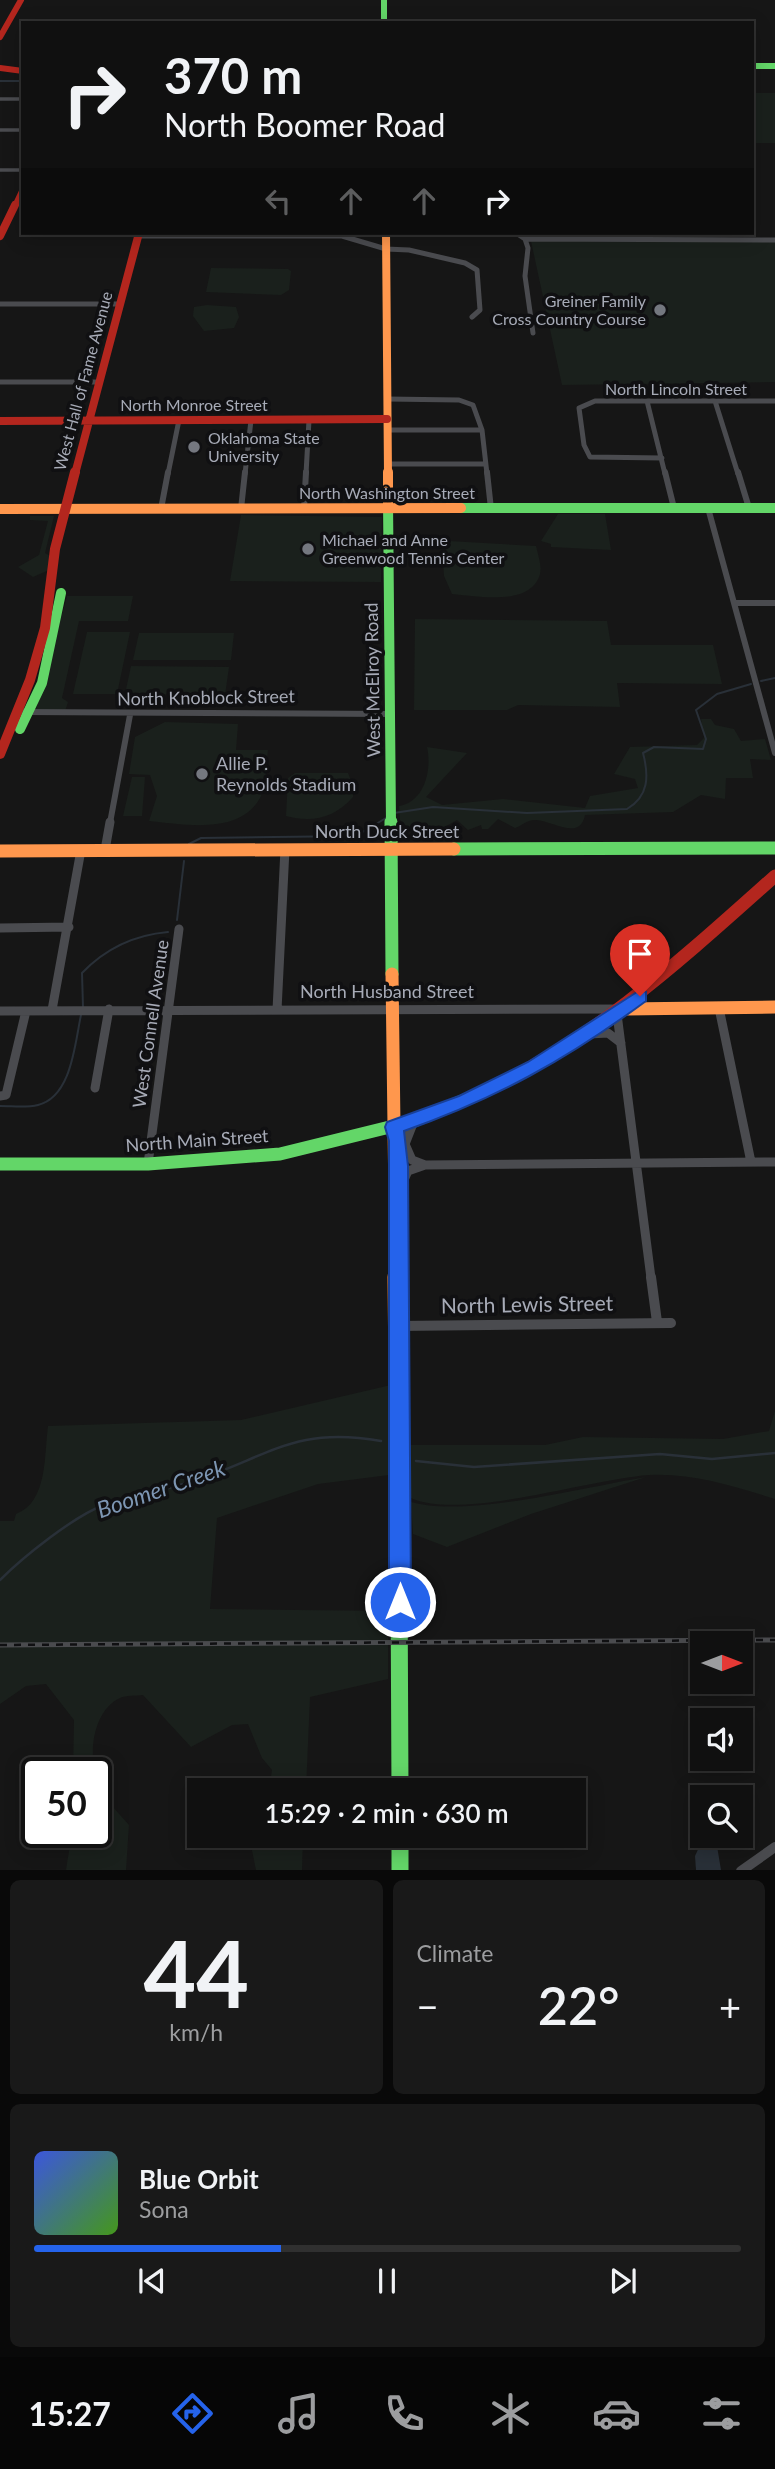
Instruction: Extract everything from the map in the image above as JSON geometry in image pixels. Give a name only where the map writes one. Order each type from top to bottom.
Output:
[{"type":"main road","points":[[0,37],[21,0]]},
{"type":"main road","points":[[384,0],[384,21]]},
{"type":"main road","points":[[754,66],[775,66]]},
{"type":"main road","points":[[0,68],[21,71]]},
{"type":"main road","points":[[0,236],[21,193]]},
{"type":"main road","name":"West Hall of Fame Avenue","points":[[0,760],[25,713],[55,583],[55,548],[60,538],[97,382],[139,235]]},
{"type":"main road","name":"West McElroy Road","points":[[386,235],[394,1127]]},
{"type":"main road","name":"North Monroe Street","points":[[0,421],[309,420],[388,425]]},
{"type":"main road","name":"North Washington Street","points":[[0,509],[775,508]]},
{"type":"main road","name":"West Hall of Fame Avenue","points":[[0,754],[25,713]]},
{"type":"main road","name":"North Duck Street","points":[[0,851],[775,848]]},
{"type":"main road","name":"North Main Street","points":[[0,1164],[148,1164],[280,1154],[414,1121],[499,1086],[589,1034],[622,1011],[775,876]]},
{"type":"main road","points":[[651,986],[653,1002],[664,1008]]},
{"type":"main road","name":"North Husband Street","points":[[622,1011],[775,1007]]},
{"type":"main road","points":[[394,1127],[398,1141],[397,1234]]},
{"type":"main road","points":[[394,1127],[398,1326],[400,1778]]},
{"type":"main road","points":[[400,1848],[400,1870]]},
{"type":"street","points":[[0,100],[21,99]]},
{"type":"street","points":[[0,130],[21,130]]},
{"type":"street","points":[[0,170],[21,170]]},
{"type":"street","points":[[139,235],[342,236],[386,249],[410,250],[476,268],[480,307],[472,317]]},
{"type":"street","points":[[519,235],[525,239],[775,240]]},
{"type":"street","points":[[736,235],[738,240]]},
{"type":"street","points":[[525,239],[528,248],[524,276],[533,332]]},
{"type":"street","points":[[0,304],[120,303]]},
{"type":"street","points":[[0,382],[97,382]]},
{"type":"street","points":[[387,399],[459,400],[473,405],[482,430],[491,509]]},
{"type":"street","name":"North Lincoln Street","points":[[662,458],[594,458],[587,455],[579,408],[595,401],[775,401]]},
{"type":"street","points":[[647,401],[674,508]]},
{"type":"street","points":[[715,401],[749,508]]},
{"type":"street","points":[[161,509],[179,420]]},
{"type":"street","points":[[241,509],[251,420]]},
{"type":"street","points":[[304,509],[309,420]]},
{"type":"street","name":"North Monroe Street","points":[[388,425],[482,430]]},
{"type":"street","points":[[388,464],[485,464]]},
{"type":"street","points":[[708,508],[775,753]]},
{"type":"street","points":[[734,603],[775,603]]},
{"type":"street","name":"North Knoblock Street","points":[[25,713],[392,714]]},
{"type":"street","points":[[105,850],[130,715]]},
{"type":"street","points":[[765,715],[775,715]]},
{"type":"street","points":[[277,1010],[285,849]]},
{"type":"street","points":[[52,1010],[69,928],[81,850]]},
{"type":"street","points":[[0,928],[69,928]]},
{"type":"street","name":"West Connell Avenue","points":[[148,1164],[180,929]]},
{"type":"street","points":[[719,1008],[751,1162]]},
{"type":"street","points":[[95,1088],[109,1009]]},
{"type":"street","name":"North Husband Street","points":[[0,1011],[622,1011]]},
{"type":"street","points":[[0,1096],[6,1095],[26,1011]]},
{"type":"street","points":[[622,1011],[622,1043],[657,1322]]},
{"type":"street","points":[[589,1034],[608,1033],[622,1043]]},
{"type":"street","points":[[414,1121],[405,1144],[412,1160],[425,1165]]},
{"type":"street","points":[[399,1191],[408,1171],[425,1165],[775,1162]]},
{"type":"street","name":"North Lewis Street","points":[[398,1326],[671,1323]]},
{"type":"street","points":[[742,1870],[775,1847]]},
{"type":"shaded area","points":[[754,93],[775,93],[775,143],[754,143]]},
{"type":"shaded area","name":"Greiner Family Cross Country Course","points":[[531,241],[775,242],[775,382],[562,385]]},
{"type":"shaded area","points":[[211,268],[288,269],[291,271],[289,290],[281,295],[206,292]]},
{"type":"shaded area","points":[[194,307],[236,307],[239,317],[234,328],[204,331],[193,316]]},
{"type":"shaded area","points":[[558,514],[605,514],[611,550],[551,547],[551,544],[541,541]]},
{"type":"shaded area","name":"Michael and Anne Greenwood Tennis Center","points":[[241,515],[382,517],[381,582],[230,581]]},
{"type":"shaded area","points":[[30,516],[54,516],[45,553],[50,556],[49,570],[33,577],[18,567],[39,555],[48,521],[30,520]]},
{"type":"shaded area","points":[[449,541],[536,546],[540,574],[535,584],[515,595],[488,597],[452,594],[444,576],[442,545]]},
{"type":"shaded area","points":[[67,596],[133,596],[128,621],[79,621],[62,698],[68,702],[64,714],[35,713]]},
{"type":"shaded area","points":[[415,619],[607,621],[611,645],[713,645],[722,684],[617,683],[620,707],[518,705],[507,710],[414,710]]},
{"type":"shaded area","points":[[87,632],[130,632],[117,694],[73,694]]},
{"type":"shaded area","points":[[139,633],[234,633],[231,660],[133,660]]},
{"type":"shaded area","points":[[131,666],[229,667],[225,695],[125,694]]},
{"type":"shaded area","points":[[701,719],[711,719],[715,725],[734,729],[741,741],[765,739],[771,760],[750,759],[753,778],[726,778],[725,799],[701,795],[673,812],[585,815],[578,827],[572,828],[533,820],[515,828],[498,819],[488,829],[482,829],[481,825],[468,830],[457,820],[441,829],[415,834],[400,820],[399,806],[415,798],[425,783],[427,747],[467,753],[426,797],[442,805],[503,799],[585,808],[590,796],[638,788],[635,779],[614,774],[630,747],[697,745],[704,738]]},
{"type":"shaded area","name":"Allie P. Reynolds Stadium","points":[[165,722],[238,724],[236,750],[268,750],[264,788],[251,810],[225,823],[209,825],[149,821],[157,796],[150,775],[129,774],[135,737]]},
{"type":"shaded area","points":[[295,773],[348,773],[353,786],[353,797],[339,810],[322,817],[305,819],[286,816],[288,778]]},
{"type":"shaded area","points":[[132,777],[145,777],[142,816],[123,816]]},
{"type":"shaded area","points":[[391,1385],[389,1475],[318,1484],[217,1518],[210,1609],[388,1611],[388,1679],[310,1697],[307,1778],[271,1778],[272,1770],[262,1758],[248,1724],[232,1725],[191,1747],[143,1695],[122,1697],[111,1703],[99,1720],[93,1742],[93,1757],[73,1757],[74,1720],[46,1684],[26,1686],[0,1704],[0,1521],[14,1521],[16,1514],[34,1499],[45,1463],[48,1426],[241,1420]]},
{"type":"shaded area","points":[[775,1411],[775,1499],[713,1481],[665,1475],[624,1478],[527,1497],[461,1505],[433,1504],[411,1498],[410,1445],[545,1445],[583,1437],[723,1439],[769,1431]]},
{"type":"shaded area","points":[[646,1477],[531,1514],[447,1547],[413,1534],[411,1502],[434,1506],[494,1504]]},
{"type":"shaded area","points":[[112,1806],[129,1825],[126,1870],[66,1870],[69,1848],[112,1848]]},
{"type":"shaded area","points":[[251,1848],[303,1848],[302,1870],[256,1870]]},
{"type":"shaded area","points":[[699,1848],[717,1848],[721,1870],[696,1870],[695,1856]]},
{"type":"waterway","points":[[0,81],[21,81]]},
{"type":"waterway","points":[[761,681],[775,678]]},
{"type":"waterway","points":[[394,813],[433,807],[527,813],[627,809],[640,798],[646,785],[643,753],[654,747],[703,749],[706,739],[696,710],[717,694],[751,684]]},
{"type":"waterway","points":[[189,844],[201,838],[356,836],[386,818]]},
{"type":"waterway","points":[[177,920],[184,861]]},
{"type":"waterway","points":[[83,1007],[82,973],[91,964],[121,944],[168,932]]},
{"type":"waterway","points":[[0,1106],[38,1105],[49,1100],[58,1091],[70,1067],[81,1015]]},
{"type":"waterway","name":"Boomer Creek","points":[[0,1580],[49,1538],[78,1518],[104,1505],[197,1480],[305,1440],[352,1437],[381,1441]]},
{"type":"waterway","name":"Boomer Creek","points":[[416,1461],[474,1467],[660,1454],[712,1459],[775,1453]]},
{"type":"railway","points":[[0,1645],[775,1640]]},
{"type":"traffic: fast","points":[[384,0],[384,21]]},
{"type":"traffic: fast","points":[[754,66],[775,66]]},
{"type":"traffic: fast","points":[[388,502],[392,974]]},
{"type":"traffic: fast","points":[[461,508],[775,508]]},
{"type":"traffic: fast","points":[[20,729],[42,683],[61,593]]},
{"type":"traffic: fast","points":[[454,849],[775,848]]},
{"type":"traffic: fast","points":[[0,1164],[148,1164],[280,1154],[414,1121],[479,1094]]},
{"type":"traffic: fast","points":[[399,1578],[400,1778]]},
{"type":"traffic: fast","points":[[400,1848],[400,1870]]},
{"type":"traffic: slow","points":[[386,235],[388,502]]},
{"type":"traffic: slow","points":[[0,509],[461,508]]},
{"type":"traffic: slow","points":[[0,851],[454,849]]},
{"type":"traffic: slow","points":[[392,974],[399,1578]]},
{"type":"traffic: slow","points":[[626,1009],[775,1007]]},
{"type":"traffic: jam","points":[[0,37],[21,0]]},
{"type":"traffic: jam","points":[[0,68],[21,71]]},
{"type":"traffic: jam","points":[[0,236],[21,193]]},
{"type":"traffic: jam","points":[[0,754],[30,680],[45,628],[54,576],[55,549],[138,235]]},
{"type":"traffic: jam","points":[[0,421],[387,419]]},
{"type":"traffic: jam","points":[[479,1094],[521,1074],[599,1026],[636,998],[775,876]]},
{"type":"place","name":"Greiner Family Cross Country Course","points":[[660,310]]},
{"type":"place","name":"Oklahoma State University","points":[[194,447]]},
{"type":"place","name":"Michael and Anne Greenwood Tennis Center","points":[[308,549]]},
{"type":"place","name":"Allie P. Reynolds Stadium","points":[[202,774]]},
{"type":"route","points":[[400,1602],[399,1219],[398,1141],[394,1127],[465,1102],[499,1086],[589,1034],[640,996]]}]
